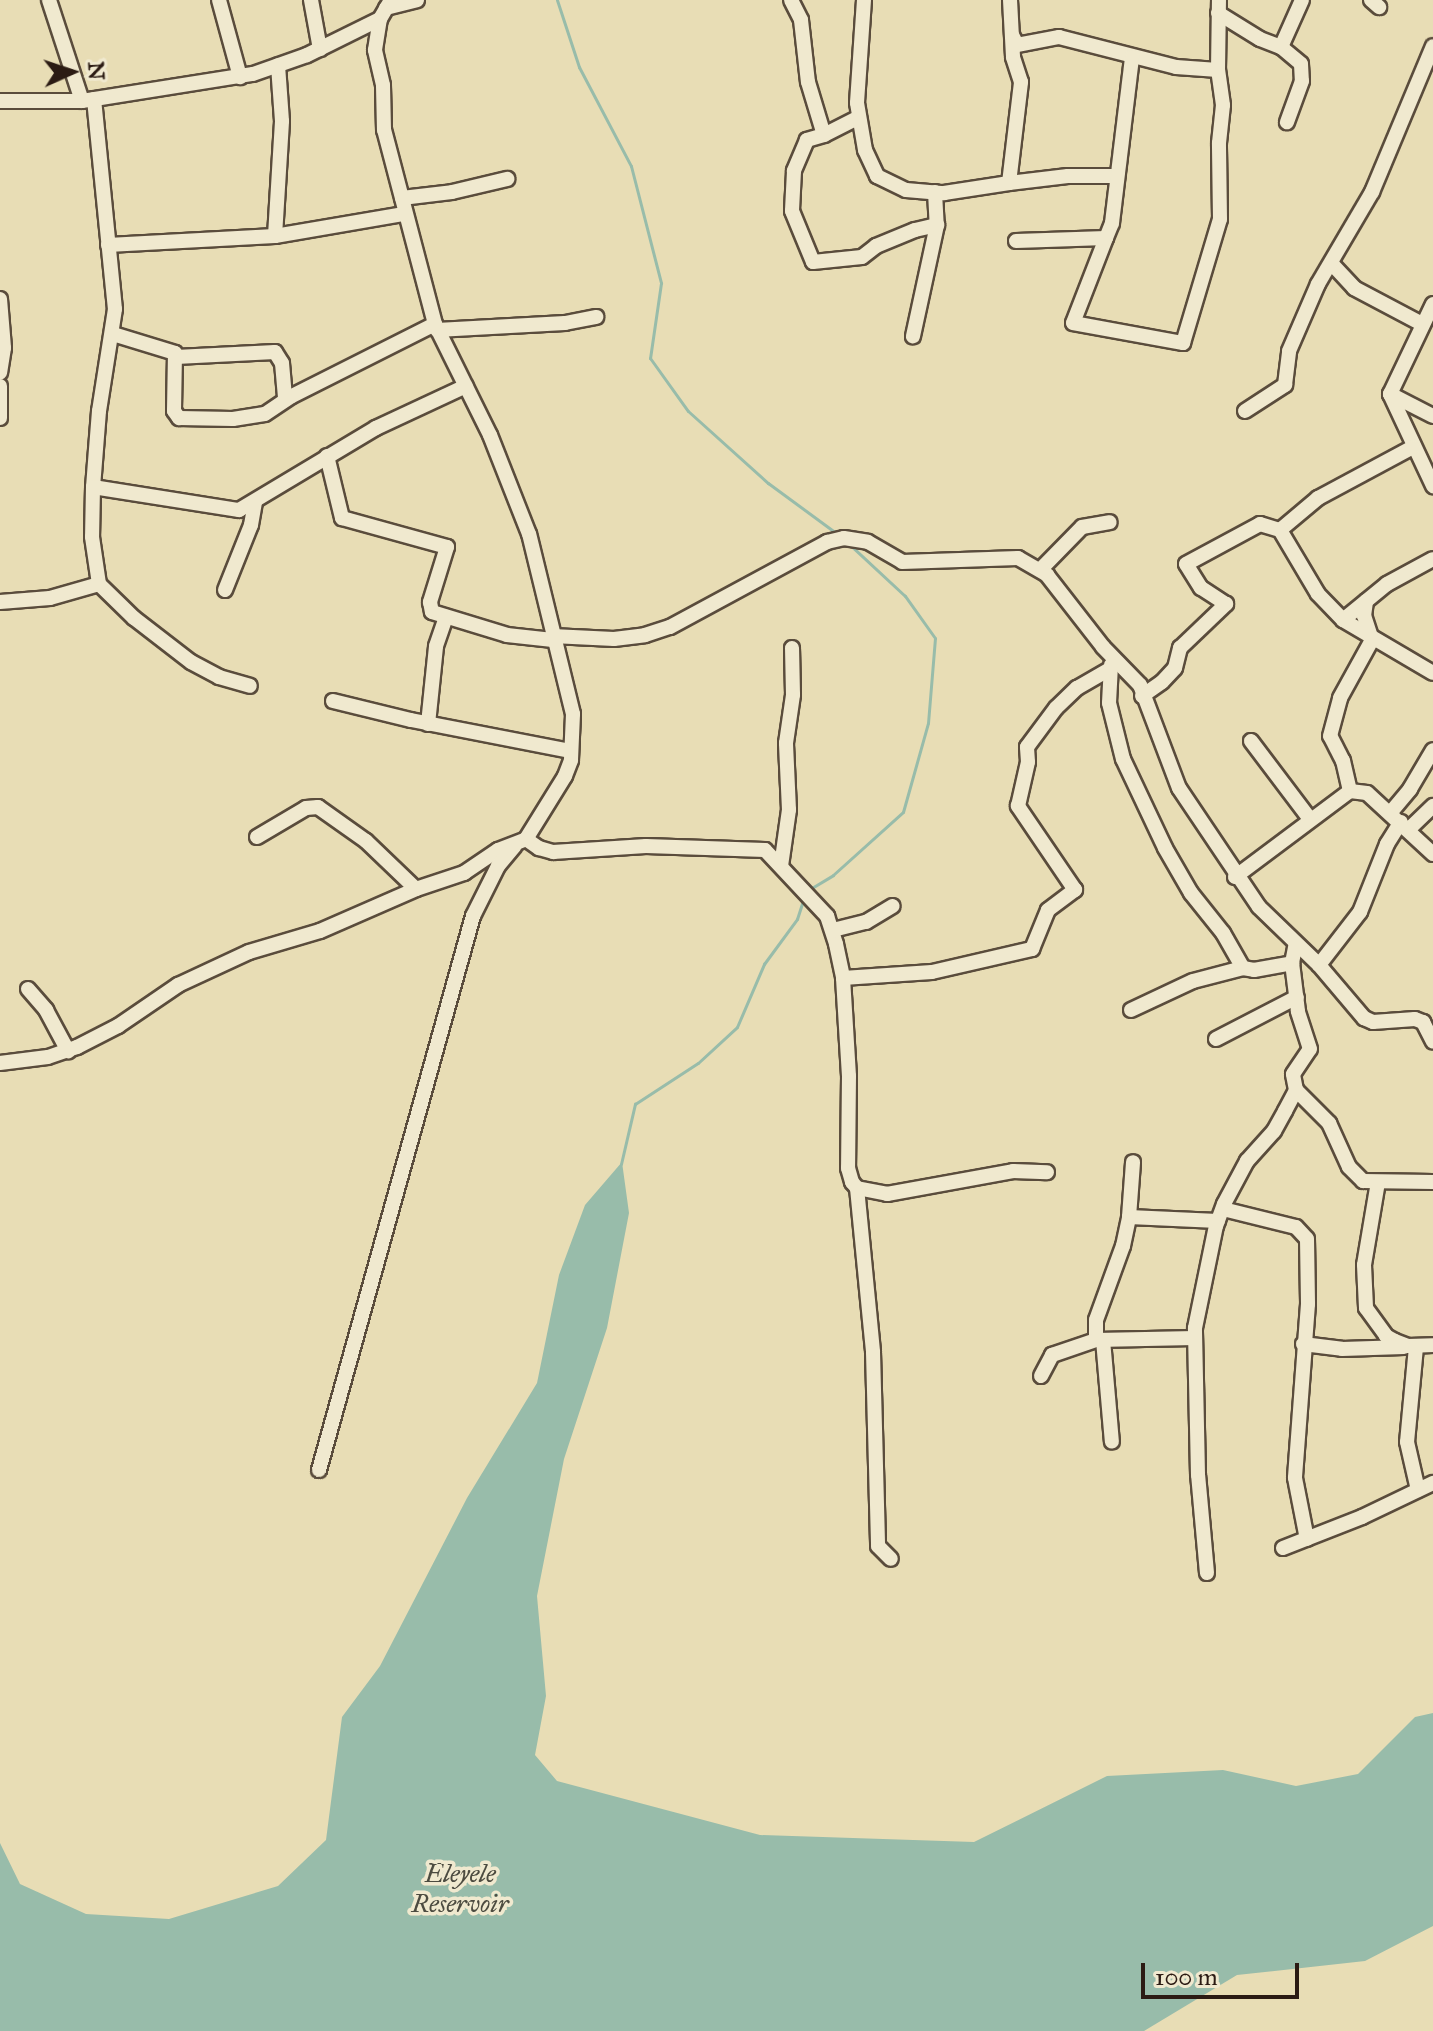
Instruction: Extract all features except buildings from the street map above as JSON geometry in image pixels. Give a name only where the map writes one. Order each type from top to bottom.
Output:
[{"type":"street","points":[[49,0],[88,100],[115,309],[99,411],[93,487],[92,537],[99,584],[134,618],[191,662],[219,677],[250,686]]},
{"type":"street","points":[[219,0],[240,77]]},
{"type":"street","points":[[311,0],[320,49]]},
{"type":"street","points":[[0,101],[88,100],[240,77],[320,49],[348,35],[386,9],[417,0]]},
{"type":"street","points":[[791,0],[801,20],[808,82],[824,135]]},
{"type":"street","points":[[864,0],[857,118],[865,150],[877,176],[906,190],[935,192],[971,191],[1068,176],[1116,176]]},
{"type":"street","points":[[1009,183],[1021,82],[1011,35],[1010,0]]},
{"type":"street","points":[[1281,47],[1302,0]]},
{"type":"street","points":[[1132,57],[1112,223],[1073,323],[1117,334],[1183,343],[1220,219],[1219,143],[1223,105],[1218,70],[1218,7]]},
{"type":"street","points":[[1218,7],[1270,45],[1281,47],[1304,71],[1287,122]]},
{"type":"street","points":[[319,1470],[473,916],[498,866],[522,841],[565,776],[571,751],[573,714],[529,534],[490,435],[436,327],[404,214],[384,130],[383,85],[375,50],[386,9]]},
{"type":"street","points":[[348,35],[375,50]]},
{"type":"street","points":[[1011,35],[1017,45],[1059,37],[1176,67],[1218,70]]},
{"type":"street","points":[[1245,411],[1285,385],[1289,351],[1318,284],[1332,264],[1383,167],[1433,46]]},
{"type":"street","points":[[275,236],[282,136],[278,65]]},
{"type":"street","points":[[857,118],[807,140],[794,171],[792,211],[813,262],[862,257],[876,246],[915,230],[937,225]]},
{"type":"street","points":[[402,198],[452,192],[507,179]]},
{"type":"street","points":[[913,336],[937,225],[935,192]]},
{"type":"street","points":[[108,245],[275,236],[404,214]]},
{"type":"street","points":[[1016,241],[1106,238]]},
{"type":"street","points":[[1332,264],[1354,288],[1422,324]]},
{"type":"street","points":[[0,299],[4,348],[0,373]]},
{"type":"street","points":[[1433,304],[1390,394],[1433,486]]},
{"type":"street","points":[[113,334],[172,351],[176,357],[174,411],[179,418],[254,418],[436,327],[565,323],[596,317]]},
{"type":"street","points":[[176,357],[275,352],[282,363],[285,400]]},
{"type":"street","points":[[0,386],[0,418]]},
{"type":"street","points":[[93,487],[230,511],[255,502],[327,456],[466,386]]},
{"type":"street","points":[[1390,394],[1433,416]]},
{"type":"street","points":[[1280,530],[1318,498],[1413,447]]},
{"type":"street","points":[[327,456],[342,518],[447,547],[429,607],[446,617],[507,635],[614,639],[657,631],[827,542],[844,538],[868,542],[902,562],[1018,558],[1040,570],[1112,663],[1140,685],[1179,788],[1235,877],[1259,907],[1319,965],[1364,1018],[1373,1022],[1415,1019],[1423,1022],[1433,1042]]},
{"type":"street","points":[[225,590],[251,525],[255,502]]},
{"type":"street","points":[[1040,570],[1082,527],[1110,522]]},
{"type":"street","points":[[1142,696],[1175,668],[1180,648],[1226,604],[1201,588],[1186,564],[1222,547],[1255,524],[1280,530],[1318,594],[1343,620],[1372,640],[1433,673]]},
{"type":"street","points":[[1343,620],[1387,584],[1433,559]]},
{"type":"street","points":[[0,602],[50,598],[99,584]]},
{"type":"street","points":[[1350,791],[1343,761],[1330,736],[1340,698],[1372,640],[1364,616],[1366,601]]},
{"type":"street","points":[[428,724],[436,646],[446,617]]},
{"type":"street","points":[[781,866],[789,810],[786,743],[793,695],[792,648]]},
{"type":"street","points":[[1112,663],[1109,703],[1123,759],[1134,787],[1191,893],[1223,933],[1243,968]]},
{"type":"street","points":[[843,978],[932,972],[1032,949],[1048,910],[1075,890],[1018,806],[1028,762],[1027,747],[1056,708],[1077,688],[1112,663]]},
{"type":"street","points":[[333,701],[428,724],[571,751]]},
{"type":"street","points":[[1251,741],[1310,819]]},
{"type":"street","points":[[1319,965],[1360,912],[1387,844],[1400,821],[1410,789],[1433,750]]},
{"type":"street","points":[[1235,877],[1350,791],[1367,793],[1433,854]]},
{"type":"street","points":[[1400,821],[1433,806]]},
{"type":"street","points":[[257,837],[306,808],[318,807],[366,841],[416,889]]},
{"type":"street","points":[[522,841],[553,852],[646,846],[748,847],[765,850],[827,916],[843,978],[849,1076],[848,1168],[857,1188],[873,1352],[878,1546],[891,1559]]},
{"type":"street","points":[[0,1063],[48,1057],[68,1051],[118,1026],[178,985],[249,952],[320,931],[416,889],[464,873],[522,841]]},
{"type":"street","points":[[833,930],[866,922],[893,906]]},
{"type":"street","points":[[1296,943],[1292,963],[1310,1049],[1293,1074],[1296,1090],[1329,1123],[1349,1167],[1357,1177],[1363,1181],[1378,1182],[1433,1182]]},
{"type":"street","points":[[1131,1010],[1193,981],[1243,968],[1254,970],[1292,963]]},
{"type":"street","points":[[28,989],[46,1010],[68,1051]]},
{"type":"street","points":[[1216,1039],[1297,997]]},
{"type":"street","points":[[1207,1573],[1198,1475],[1195,1338],[1220,1215],[1247,1161],[1274,1131],[1296,1090]]},
{"type":"street","points":[[1112,1442],[1096,1320],[1123,1246],[1129,1217],[1133,1162]]},
{"type":"street","points":[[857,1188],[887,1194],[1013,1171],[1047,1172]]},
{"type":"street","points":[[1378,1182],[1364,1265],[1366,1308],[1386,1336],[1412,1346]]},
{"type":"street","points":[[1129,1217],[1220,1215],[1296,1227],[1307,1239],[1308,1304],[1295,1478],[1307,1539]]},
{"type":"street","points":[[1041,1376],[1052,1355],[1099,1340],[1195,1338]]},
{"type":"street","points":[[1303,1344],[1342,1349],[1433,1345]]},
{"type":"street","points":[[1412,1346],[1407,1442],[1418,1490]]},
{"type":"street","points":[[1283,1548],[1433,1483]]},
{"type":"water","name":"Eleyele Reservoir","points":[[622,1162],[629,1213],[607,1328],[564,1459],[537,1596],[546,1696],[535,1755],[557,1781],[760,1835],[974,1842],[1107,1776],[1223,1770],[1296,1786],[1358,1774],[1415,1717],[1433,1713],[1433,1926],[1365,1961],[1237,1975],[1144,2031],[0,2031],[0,1843],[20,1884],[86,1914],[169,1919],[278,1886],[326,1840],[342,1717],[380,1666],[467,1498],[537,1383],[559,1275],[585,1205]]},
{"type":"waterway","points":[[557,0],[579,67],[631,166],[661,283],[650,358],[688,411],[768,483],[836,533]]},
{"type":"waterway","points":[[810,889],[833,875],[903,812],[928,723],[935,638],[905,596],[848,543]]},
{"type":"waterway","points":[[621,1164],[635,1104],[698,1063],[737,1027],[764,964],[797,919],[804,898]]}]
